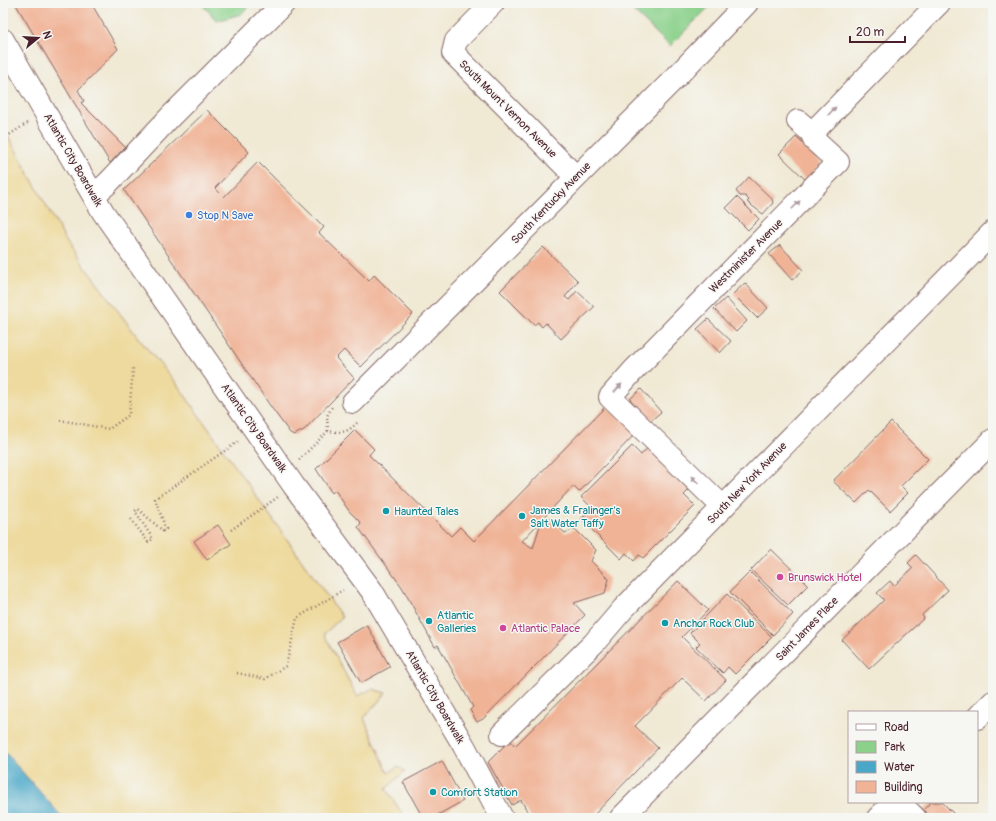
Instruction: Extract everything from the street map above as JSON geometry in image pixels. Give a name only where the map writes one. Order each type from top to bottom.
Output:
[{"type":"street","points":[[94,195],[118,173],[171,116],[284,3]]},
{"type":"street","name":"South Mount Vernon Avenue","points":[[493,3],[456,40],[453,53],[576,177]]},
{"type":"street","name":"South Kentucky Avenue","points":[[357,411],[576,177],[747,3]]},
{"type":"street","name":"Westminister Avenue","points":[[723,507],[610,397],[633,371],[838,162],[814,140],[805,128],[939,3]]},
{"type":"street","name":"Atlantic City Boardwalk","points":[[3,40],[108,218],[286,473],[372,591],[464,746],[502,818]]},
{"type":"street","name":"South New York Avenue","points":[[502,734],[594,643],[623,609],[993,232]]},
{"type":"street","name":"Saint James Place","points":[[621,818],[993,440]]},
{"type":"street","points":[[978,717],[993,702]]},
{"type":"street","points":[[878,818],[893,803]]},
{"type":"street","points":[[900,803],[915,818]]},
{"type":"path","points":[[3,140],[29,122]]},
{"type":"path","points":[[60,420],[109,429],[129,415],[134,368]]},
{"type":"path","points":[[286,473],[328,431],[343,433],[350,430],[357,411]]},
{"type":"path","points":[[131,519],[148,542],[153,539],[135,512],[138,509],[163,531],[166,530],[155,499],[241,440]]},
{"type":"path","points":[[231,530],[278,497]]},
{"type":"path","points":[[237,673],[265,679],[286,666],[297,618],[343,590]]},
{"type":"green space","points":[[201,3],[252,3],[241,14],[217,21]]},
{"type":"green space","points":[[625,3],[713,3],[670,46]]},
{"type":"sand","points":[[3,127],[67,243],[139,339],[176,383],[342,617],[324,634],[357,696],[372,689],[386,693],[364,718],[388,773],[398,767],[405,771],[386,789],[405,818],[63,818],[3,750]]},
{"type":"water","points":[[3,750],[63,818],[3,818]]},
{"type":"building","points":[[15,3],[91,3],[118,49],[78,90],[84,101],[81,103],[125,147],[110,163]]},
{"type":"building","points":[[207,110],[249,152],[215,188],[224,197],[258,162],[324,227],[319,233],[369,281],[374,275],[413,314],[361,367],[344,350],[336,358],[354,378],[304,430],[294,435],[290,433],[271,407],[124,190]]},
{"type":"building","points":[[796,137],[822,163],[806,180],[779,154]]},
{"type":"building","points":[[749,177],[772,199],[773,203],[763,214],[747,202],[749,200],[745,196],[740,196],[736,191]]},
{"type":"building","points":[[737,197],[759,219],[748,230],[726,208]]},
{"type":"building","points":[[780,245],[803,270],[792,280],[769,254]]},
{"type":"building","points":[[543,247],[578,281],[565,297],[569,300],[577,291],[594,307],[561,339],[546,323],[542,327],[538,322],[534,325],[500,291]]},
{"type":"building","points":[[745,283],[768,308],[757,318],[733,294]]},
{"type":"building","points":[[726,298],[747,321],[736,332],[714,309]]},
{"type":"building","points":[[708,319],[731,341],[720,353],[697,329]]},
{"type":"building","points":[[641,389],[661,412],[649,422],[630,399]]},
{"type":"building","points":[[606,406],[637,432],[579,492],[573,486],[522,541],[533,548],[541,522],[550,519],[565,533],[575,529],[596,550],[591,561],[609,579],[605,593],[574,603],[585,615],[483,719],[477,722],[470,710],[473,707],[438,645],[435,647],[402,587],[358,527],[361,523],[349,511],[335,490],[332,493],[316,469],[355,430],[374,449],[369,455],[451,536],[460,527],[474,541]]},
{"type":"building","points":[[891,422],[928,459],[901,486],[908,493],[890,511],[869,490],[856,503],[833,481]]},
{"type":"building","points":[[651,444],[693,486],[684,495],[695,506],[643,558],[639,555],[634,561],[626,553],[621,559],[581,519],[592,508],[581,497],[632,446],[641,455]]},
{"type":"building","points":[[218,525],[231,544],[207,560],[194,541]]},
{"type":"building","name":"Brunswick Hotel","points":[[771,549],[808,585],[788,605],[751,570]]},
{"type":"building","points":[[916,555],[948,590],[922,615],[924,618],[869,669],[842,640],[884,600],[877,593],[890,581],[894,586],[913,568],[908,563]]},
{"type":"building","points":[[750,572],[793,614],[773,635],[730,592]]},
{"type":"building","points":[[678,581],[708,610],[682,637],[726,680],[706,701],[682,678],[635,726],[658,748],[591,818],[531,818],[521,800],[512,805],[488,762],[510,740],[515,746]]},
{"type":"building","points":[[727,594],[772,637],[735,674],[728,667],[723,673],[696,647],[700,643],[690,633]]},
{"type":"building","points":[[367,625],[390,667],[361,683],[337,642]]},
{"type":"building","name":"Comfort Station","points":[[442,761],[463,801],[432,818],[423,818],[403,782]]},
{"type":"building","points":[[930,803],[943,803],[958,818],[924,818],[920,813]]},
{"type":"place","name":"Stop N Save","points":[[189,215]]},
{"type":"place","name":"Haunted Tales","points":[[386,511]]},
{"type":"place","name":"James & Fralinger's Salt Water Taffy","points":[[522,516]]},
{"type":"place","name":"Brunswick Hotel","points":[[780,577]]},
{"type":"place","name":"Atlantic Galleries","points":[[429,621]]},
{"type":"place","name":"Anchor Rock Club","points":[[665,623]]},
{"type":"place","name":"Atlantic Palace","points":[[503,628]]},
{"type":"place","name":"Comfort Station","points":[[433,792]]}]
